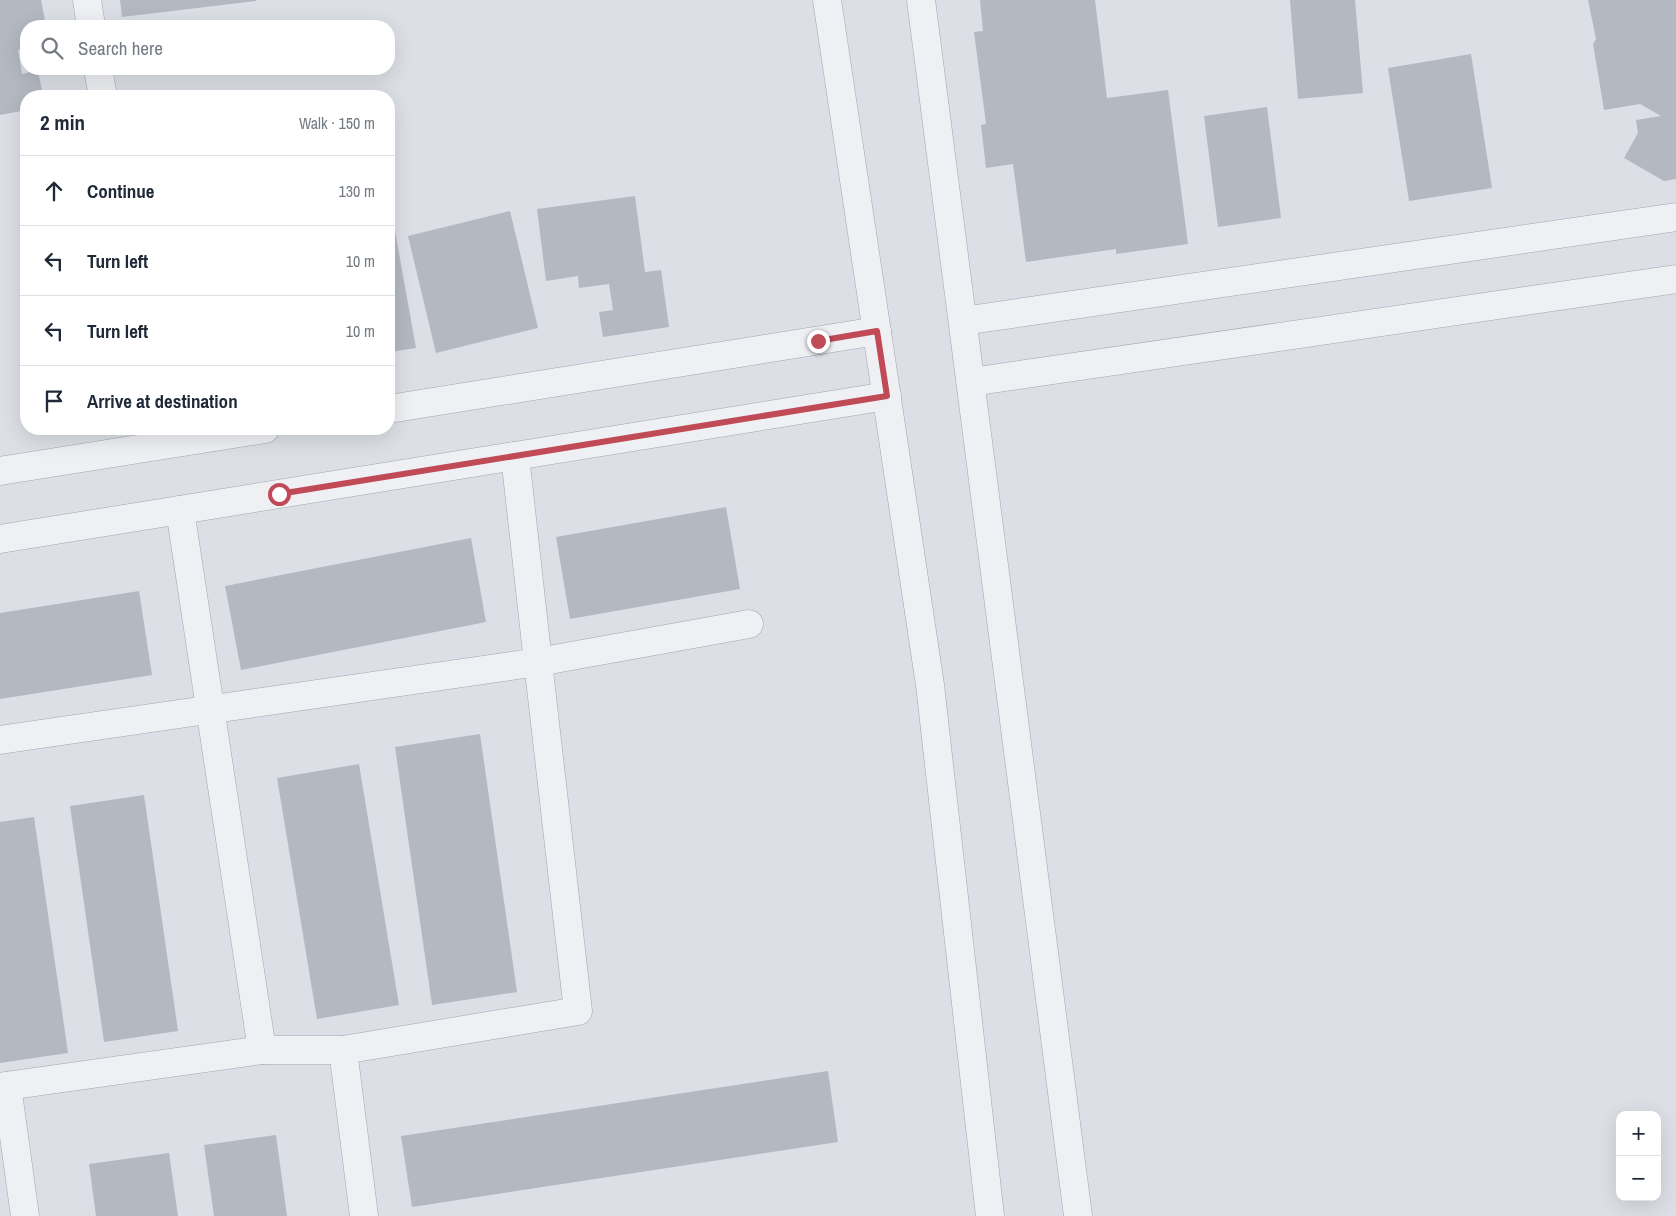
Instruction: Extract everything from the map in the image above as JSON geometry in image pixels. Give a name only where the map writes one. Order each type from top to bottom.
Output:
[{"type":"street","points":[[87,0],[90,20]]},
{"type":"street","points":[[827,0],[930,684],[990,1216]]},
{"type":"street","points":[[921,0],[1078,1216]]},
{"type":"street","points":[[99,75],[102,90]]},
{"type":"street","points":[[963,321],[1676,217]]},
{"type":"street","points":[[971,382],[1676,280]]},
{"type":"street","points":[[395,408],[877,331]]},
{"type":"street","points":[[0,539],[887,396]]},
{"type":"street","points":[[0,471],[226,435]]},
{"type":"street","points":[[25,1216],[4,1087],[262,1050],[343,1050],[578,1010],[515,456]]},
{"type":"street","points":[[180,510],[262,1050]]},
{"type":"street","points":[[0,740],[538,662],[749,624]]},
{"type":"street","points":[[343,1050],[364,1216]]},
{"type":"building","points":[[0,0],[41,0],[45,20],[20,20],[20,50],[18,50],[20,75],[39,75],[42,90],[20,90],[20,111],[0,115]]},
{"type":"building","points":[[120,0],[256,0],[256,1],[122,17]]},
{"type":"building","points":[[980,0],[1095,0],[1107,98],[1168,90],[1188,244],[1116,254],[1116,249],[1026,262],[1013,164],[986,168],[981,125],[986,124],[974,32],[983,31]]},
{"type":"building","points":[[1290,0],[1355,0],[1363,93],[1298,99]]},
{"type":"building","points":[[1588,0],[1676,0],[1676,179],[1664,181],[1624,158],[1638,133],[1636,120],[1661,116],[1640,104],[1604,110],[1593,44],[1596,39]]},
{"type":"building","points":[[1471,54],[1492,188],[1409,201],[1388,68]]},
{"type":"building","points":[[1267,107],[1281,218],[1218,227],[1204,116]]},
{"type":"building","points":[[635,196],[645,272],[661,270],[669,327],[603,337],[599,312],[613,310],[609,284],[579,288],[578,276],[546,281],[537,209]]},
{"type":"building","points":[[510,211],[538,328],[436,353],[408,236]]},
{"type":"building","points":[[395,231],[416,348],[395,351]]},
{"type":"building","points":[[726,507],[740,589],[570,619],[556,537]]},
{"type":"building","points":[[471,538],[486,622],[241,670],[225,586]]},
{"type":"building","points":[[139,591],[152,675],[0,699],[0,613]]},
{"type":"building","points":[[480,734],[517,992],[432,1005],[395,747]]},
{"type":"building","points":[[359,764],[399,1005],[317,1019],[277,778]]},
{"type":"building","points":[[144,795],[178,1031],[104,1042],[70,806]]},
{"type":"building","points":[[34,817],[68,1053],[0,1063],[0,822]]},
{"type":"building","points":[[828,1071],[838,1142],[412,1207],[401,1136]]},
{"type":"building","points":[[276,1135],[287,1216],[214,1216],[204,1145]]},
{"type":"building","points":[[169,1153],[178,1216],[96,1216],[89,1164]]},
{"type":"route","points":[[279,494],[887,396],[877,331],[818,341]]}]
